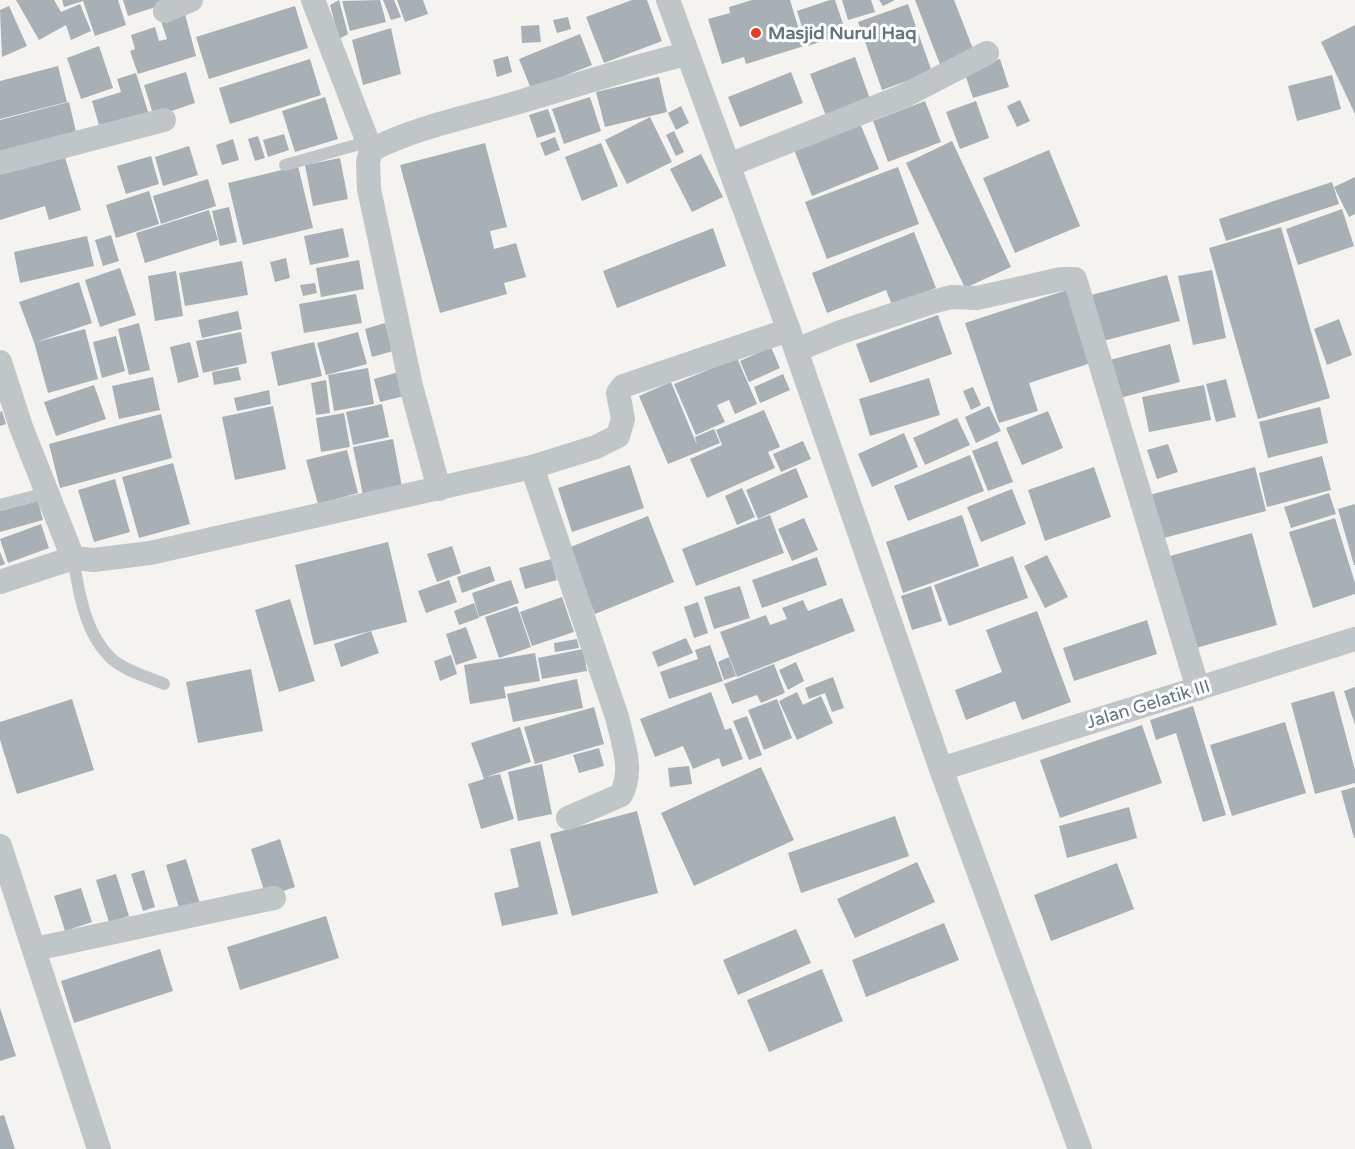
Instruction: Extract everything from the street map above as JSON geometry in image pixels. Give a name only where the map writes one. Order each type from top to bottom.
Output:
[{"type":"street","points":[[165,11],[191,0]]},
{"type":"street","points":[[313,0],[369,146],[368,169],[373,209],[411,386],[439,489]]},
{"type":"street","points":[[668,0],[793,340],[941,769],[1080,1149]]},
{"type":"street","points":[[729,165],[906,95],[987,53]]},
{"type":"street","points":[[369,146],[419,128],[647,63],[687,54]]},
{"type":"street","points":[[0,163],[164,120]]},
{"type":"street","points":[[0,582],[73,558],[94,560],[150,553],[299,517],[439,489],[532,466],[596,447],[618,436],[623,419],[618,393],[623,386],[793,340],[841,332],[951,297],[977,298],[1061,279],[1075,279],[1198,688]]},
{"type":"street","points":[[0,362],[21,427],[73,558]]},
{"type":"street","points":[[532,466],[627,756],[628,781],[621,795],[567,818]]},
{"type":"street","name":"Jalan Gelatik III","points":[[941,769],[1355,639]]},
{"type":"street","points":[[0,846],[99,1149]]},
{"type":"street","points":[[35,949],[274,898]]},
{"type":"lane","points":[[285,165],[369,146]]},
{"type":"lane","points":[[0,505],[46,493]]},
{"type":"lane","points":[[73,558],[88,623],[101,646],[114,661],[164,684]]},
{"type":"building","points":[[16,0],[54,0],[61,12],[80,4],[91,31],[71,40],[66,25],[39,40]]},
{"type":"building","points":[[62,0],[118,0],[126,25],[95,36],[83,1],[64,7]]},
{"type":"building","points":[[123,0],[177,0],[128,16]]},
{"type":"building","points":[[339,0],[348,34],[339,39],[330,5]]},
{"type":"building","points":[[380,0],[386,22],[350,31],[342,1]]},
{"type":"building","points":[[383,0],[394,0],[401,17],[391,20]]},
{"type":"building","points":[[397,0],[423,0],[428,14],[405,22]]},
{"type":"building","points":[[632,0],[647,0],[662,41],[604,63],[586,17]]},
{"type":"building","name":"Masjid Nurul Haq","points":[[752,0],[790,0],[804,46],[746,64],[744,57],[722,64],[708,19],[730,13],[729,7]]},
{"type":"building","points":[[835,0],[846,33],[808,46],[797,11]]},
{"type":"building","points":[[842,0],[871,0],[875,12],[848,20]]},
{"type":"building","points":[[879,0],[895,0],[883,6]]},
{"type":"building","points":[[915,0],[954,0],[975,54],[941,67]]},
{"type":"building","points":[[908,4],[932,72],[882,90],[858,22]]},
{"type":"building","points":[[9,6],[27,46],[2,57],[0,10]]},
{"type":"building","points":[[295,6],[308,48],[209,79],[196,37]]},
{"type":"building","points":[[185,14],[196,56],[138,74],[130,51],[135,49],[131,35],[155,27],[159,41],[167,39],[161,21]]},
{"type":"building","points":[[568,17],[571,29],[557,33],[553,20]]},
{"type":"building","points":[[539,25],[541,42],[522,43],[521,26]]},
{"type":"building","points":[[1355,25],[1355,114],[1321,42]]},
{"type":"building","points":[[391,28],[401,74],[363,85],[352,40]]},
{"type":"building","points":[[580,34],[592,65],[531,89],[519,59]]},
{"type":"building","points":[[99,46],[113,88],[81,99],[67,58]]},
{"type":"building","points":[[508,56],[512,72],[497,77],[493,60]]},
{"type":"building","points":[[855,57],[870,99],[826,116],[810,74]]},
{"type":"building","points":[[310,59],[321,95],[230,124],[219,88]]},
{"type":"building","points":[[1000,59],[1009,87],[973,98],[964,71]]},
{"type":"building","points":[[58,66],[67,102],[0,119],[0,81]]},
{"type":"building","points":[[186,72],[195,103],[154,117],[144,85]]},
{"type":"building","points":[[791,72],[803,103],[740,127],[728,97]]},
{"type":"building","points":[[136,73],[150,118],[101,132],[92,101],[121,92],[117,79]]},
{"type":"building","points":[[1332,75],[1341,109],[1297,121],[1288,86]]},
{"type":"building","points":[[659,77],[667,112],[605,127],[596,92]]},
{"type":"building","points":[[325,97],[338,139],[295,152],[282,111]]},
{"type":"building","points":[[590,97],[601,131],[564,144],[552,109]]},
{"type":"building","points":[[1020,100],[1030,121],[1017,127],[1007,106]]},
{"type":"building","points":[[925,101],[941,142],[888,162],[873,121]]},
{"type":"building","points":[[976,101],[989,138],[960,149],[946,112]]},
{"type":"building","points":[[69,102],[77,136],[0,153],[0,120]]},
{"type":"building","points":[[681,106],[689,123],[676,130],[668,113]]},
{"type":"building","points":[[548,109],[556,132],[537,138],[529,115]]},
{"type":"building","points":[[650,117],[672,162],[627,184],[605,140]]},
{"type":"building","points":[[859,121],[879,169],[812,196],[793,147]]},
{"type":"building","points":[[674,131],[684,152],[676,156],[666,135]]},
{"type":"building","points":[[284,134],[289,150],[268,157],[263,140]]},
{"type":"building","points":[[258,136],[265,158],[255,161],[248,139]]},
{"type":"building","points":[[555,137],[560,150],[545,156],[540,143]]},
{"type":"building","points":[[233,139],[239,160],[222,165],[216,145]]},
{"type":"building","points":[[952,141],[1011,267],[965,288],[906,163]]},
{"type":"building","points":[[485,143],[507,227],[490,231],[494,249],[516,243],[526,277],[504,283],[507,294],[440,313],[400,165]]},
{"type":"building","points":[[601,143],[618,186],[582,201],[565,157]]},
{"type":"building","points":[[189,146],[198,175],[163,186],[155,157]]},
{"type":"building","points":[[1049,150],[1080,226],[1015,253],[983,178]]},
{"type":"building","points":[[63,151],[81,210],[49,220],[45,206],[0,220],[0,171]]},
{"type":"building","points":[[701,154],[723,197],[692,212],[670,169]]},
{"type":"building","points":[[151,156],[159,184],[126,194],[117,166]]},
{"type":"building","points":[[340,158],[348,199],[313,206],[305,165]]},
{"type":"building","points":[[298,166],[313,228],[243,245],[228,183]]},
{"type":"building","points":[[898,167],[919,224],[827,259],[805,202]]},
{"type":"building","points":[[1355,177],[1355,214],[1349,217],[1334,187]]},
{"type":"building","points":[[208,179],[216,206],[161,224],[153,196]]},
{"type":"building","points":[[1332,182],[1339,204],[1226,241],[1219,219]]},
{"type":"building","points":[[149,191],[159,224],[116,238],[106,205]]},
{"type":"building","points":[[229,207],[237,242],[220,246],[212,211]]},
{"type":"building","points":[[1342,209],[1354,246],[1298,265],[1286,229]]},
{"type":"building","points":[[209,210],[218,240],[145,263],[136,233]]},
{"type":"building","points":[[1281,227],[1330,398],[1258,419],[1209,248]]},
{"type":"building","points":[[343,228],[349,257],[310,265],[304,236]]},
{"type":"building","points":[[713,228],[726,266],[617,308],[603,271]]},
{"type":"building","points":[[914,232],[936,288],[892,305],[886,290],[827,313],[812,273]]},
{"type":"building","points":[[111,235],[119,261],[103,266],[95,240]]},
{"type":"building","points":[[87,236],[94,266],[20,283],[14,252]]},
{"type":"building","points":[[286,258],[290,278],[275,282],[270,262]]},
{"type":"building","points":[[359,260],[364,289],[321,297],[316,268]]},
{"type":"building","points":[[242,261],[248,295],[185,306],[179,273]]},
{"type":"building","points":[[120,268],[136,315],[100,327],[85,280]]},
{"type":"building","points":[[1212,270],[1226,338],[1193,345],[1178,276]]},
{"type":"building","points":[[176,271],[183,316],[155,321],[148,276]]},
{"type":"building","points":[[1167,275],[1180,321],[1103,341],[1091,295]]},
{"type":"building","points":[[79,282],[92,323],[36,342],[85,329],[98,379],[48,393],[34,342],[19,302]]},
{"type":"building","points":[[315,283],[317,293],[303,296],[300,285]]},
{"type":"building","points":[[1067,290],[1091,363],[1029,383],[1038,411],[999,423],[965,323]]},
{"type":"building","points":[[356,294],[362,323],[304,333],[299,304]]},
{"type":"building","points":[[238,311],[242,329],[202,338],[198,320]]},
{"type":"building","points":[[938,315],[952,354],[870,383],[856,344]]},
{"type":"building","points":[[1339,319],[1352,355],[1327,365],[1314,329]]},
{"type":"building","points":[[139,323],[150,370],[129,375],[118,329]]},
{"type":"building","points":[[385,323],[393,351],[372,357],[365,329]]},
{"type":"building","points":[[241,332],[247,363],[203,373],[196,341]]},
{"type":"building","points":[[358,332],[367,364],[326,375],[317,343]]},
{"type":"building","points":[[116,336],[125,371],[102,378],[93,342]]},
{"type":"building","points":[[190,342],[199,377],[178,383],[170,347]]},
{"type":"building","points":[[314,342],[322,376],[278,386],[271,352]]},
{"type":"building","points":[[1170,344],[1180,382],[1120,398],[1110,360]]},
{"type":"building","points":[[771,347],[780,368],[749,382],[740,361]]},
{"type":"building","points":[[737,358],[757,404],[735,414],[729,400],[717,405],[725,422],[696,435],[674,384]]},
{"type":"building","points":[[238,367],[241,380],[214,385],[212,372]]},
{"type":"building","points":[[368,368],[374,404],[334,411],[328,375]]},
{"type":"building","points":[[402,371],[408,395],[380,402],[374,379]]},
{"type":"building","points":[[783,374],[790,390],[760,403],[754,387]]},
{"type":"building","points":[[153,377],[160,410],[119,419],[112,386]]},
{"type":"building","points":[[929,378],[940,415],[870,436],[859,399]]},
{"type":"building","points":[[1226,379],[1236,417],[1216,422],[1206,384]]},
{"type":"building","points":[[326,380],[330,413],[316,415],[311,383]]},
{"type":"building","points":[[671,382],[697,445],[695,437],[714,429],[720,443],[668,464],[639,396]]},
{"type":"building","points":[[94,385],[106,419],[56,436],[44,402]]},
{"type":"building","points":[[1204,385],[1211,420],[1149,432],[1142,397]]},
{"type":"building","points":[[973,387],[981,405],[971,410],[963,391]]},
{"type":"building","points":[[269,390],[271,404],[237,411],[234,398]]},
{"type":"building","points":[[382,404],[389,437],[353,445],[346,412]]},
{"type":"building","points":[[273,406],[286,469],[235,480],[222,417]]},
{"type":"building","points":[[989,406],[1001,431],[976,443],[965,417]]},
{"type":"building","points":[[1320,407],[1328,443],[1268,458],[1259,422]]},
{"type":"building","points":[[764,410],[780,447],[768,452],[775,468],[707,498],[690,459],[722,445],[716,430]]},
{"type":"building","points":[[2,411],[6,424],[0,426],[0,412]]},
{"type":"building","points":[[1048,411],[1063,448],[1022,465],[1006,428]]},
{"type":"building","points":[[344,413],[350,447],[321,452],[316,418]]},
{"type":"building","points":[[161,414],[172,458],[60,488],[49,444]]},
{"type":"building","points":[[957,418],[970,445],[925,465],[913,438]]},
{"type":"building","points":[[904,433],[918,467],[872,487],[858,454]]},
{"type":"building","points":[[393,439],[402,487],[363,495],[353,447]]},
{"type":"building","points":[[803,441],[811,459],[781,472],[773,454]]},
{"type":"building","points":[[997,441],[1013,482],[988,491],[972,451]]},
{"type":"building","points":[[1168,444],[1178,472],[1157,479],[1147,450]]},
{"type":"building","points":[[347,450],[358,493],[318,504],[306,460]]},
{"type":"building","points":[[970,455],[984,491],[908,521],[894,486]]},
{"type":"building","points":[[1322,456],[1331,490],[1267,507],[1259,473]]},
{"type":"building","points":[[173,463],[190,524],[139,538],[122,477]]},
{"type":"building","points":[[630,465],[644,508],[572,532],[558,488]]},
{"type":"building","points":[[1094,467],[1111,517],[1045,541],[1028,490]]},
{"type":"building","points":[[1255,467],[1266,511],[1160,539],[1149,495]]},
{"type":"building","points":[[796,468],[808,497],[758,519],[746,490]]},
{"type":"building","points":[[115,479],[130,532],[94,542],[78,490]]},
{"type":"building","points":[[742,488],[755,517],[737,525],[725,496]]},
{"type":"building","points":[[1012,489],[1026,524],[981,542],[967,507]]},
{"type":"building","points":[[1329,493],[1336,514],[1291,528],[1284,507]]},
{"type":"building","points":[[38,501],[43,520],[0,532],[0,511]]},
{"type":"building","points":[[1355,504],[1355,565],[1354,565],[1338,509]]},
{"type":"building","points":[[770,515],[784,553],[696,586],[682,549]]},
{"type":"building","points":[[962,515],[979,566],[903,593],[886,542]]},
{"type":"building","points":[[648,516],[674,582],[595,614],[568,548]]},
{"type":"building","points":[[804,518],[818,550],[792,561],[778,529]]},
{"type":"building","points":[[1335,518],[1355,583],[1355,594],[1313,608],[1289,532]]},
{"type":"building","points":[[41,524],[49,548],[8,563],[0,539]]},
{"type":"building","points":[[1252,533],[1277,625],[1196,648],[1170,556]]},
{"type":"building","points":[[388,542],[407,622],[314,645],[295,565]]},
{"type":"building","points":[[452,546],[461,573],[437,582],[427,554]]},
{"type":"building","points":[[0,552],[5,564],[0,566]]},
{"type":"building","points":[[1047,555],[1068,597],[1045,608],[1024,566]]},
{"type":"building","points":[[1013,556],[1028,598],[949,626],[934,585]]},
{"type":"building","points":[[817,557],[827,585],[762,608],[752,580]]},
{"type":"building","points":[[551,559],[557,580],[525,589],[519,568]]},
{"type":"building","points":[[490,566],[495,581],[462,593],[457,577]]},
{"type":"building","points":[[449,580],[457,602],[426,613],[418,591]]},
{"type":"building","points":[[511,580],[519,603],[479,617],[472,593]]},
{"type":"building","points":[[740,586],[750,618],[714,629],[704,597]]},
{"type":"building","points":[[931,586],[942,621],[912,630],[901,596]]},
{"type":"building","points":[[562,597],[574,632],[532,646],[520,612]]},
{"type":"building","points":[[842,598],[855,631],[737,677],[720,632],[766,615],[770,625],[787,619],[782,608],[803,600],[808,611]]},
{"type":"building","points":[[290,599],[315,681],[279,692],[255,610]]},
{"type":"building","points":[[698,602],[708,633],[694,638],[684,607]]},
{"type":"building","points":[[474,603],[479,618],[459,625],[454,611]]},
{"type":"building","points":[[517,606],[531,647],[499,658],[485,617]]},
{"type":"building","points":[[1037,611],[1071,702],[1022,720],[1015,701],[966,720],[955,690],[1002,672],[986,630]]},
{"type":"building","points":[[1147,620],[1157,654],[1074,681],[1063,648]]},
{"type":"building","points":[[466,627],[477,658],[456,665],[446,634]]},
{"type":"building","points":[[371,631],[379,653],[341,667],[334,644]]},
{"type":"building","points":[[686,638],[693,653],[658,667],[652,652]]},
{"type":"building","points":[[577,639],[579,648],[555,652],[554,643]]},
{"type":"building","points":[[710,645],[723,681],[669,699],[660,672],[698,659],[695,650]]},
{"type":"building","points":[[583,649],[587,671],[542,679],[538,658]]},
{"type":"building","points":[[535,653],[540,681],[504,687],[506,698],[470,704],[464,665]]},
{"type":"building","points":[[451,655],[457,674],[440,681],[434,661]]},
{"type":"building","points":[[729,657],[736,676],[724,680],[718,662]]},
{"type":"building","points":[[796,662],[804,681],[788,690],[779,670]]},
{"type":"building","points":[[774,664],[785,693],[761,703],[757,695],[732,704],[724,684]]},
{"type":"building","points":[[251,669],[263,731],[198,743],[186,682]]},
{"type":"building","points":[[833,677],[844,708],[832,712],[825,693],[809,699],[805,688]]},
{"type":"building","points":[[577,679],[583,708],[513,722],[507,694]]},
{"type":"building","points":[[1355,687],[1355,725],[1344,691]]},
{"type":"building","points":[[1334,691],[1355,770],[1355,783],[1315,794],[1291,703]]},
{"type":"building","points":[[711,692],[725,730],[731,728],[743,759],[722,767],[719,758],[693,769],[683,746],[655,757],[640,719]]},
{"type":"building","points":[[797,692],[803,705],[821,696],[833,723],[797,740],[779,701]]},
{"type":"building","points":[[72,699],[94,770],[17,794],[0,740],[0,722]]},
{"type":"building","points":[[777,699],[792,738],[764,750],[748,710]]},
{"type":"building","points":[[1193,706],[1226,815],[1203,822],[1176,733],[1156,740],[1150,720]]},
{"type":"building","points":[[594,707],[604,744],[535,764],[524,727]]},
{"type":"building","points":[[747,716],[762,755],[749,760],[733,721]]},
{"type":"building","points":[[1285,722],[1306,793],[1232,816],[1210,745]]},
{"type":"building","points":[[1142,725],[1162,783],[1060,818],[1040,760]]},
{"type":"building","points":[[520,727],[531,762],[486,777],[500,774],[514,819],[481,829],[468,784],[484,779],[471,743]]},
{"type":"building","points":[[599,748],[604,766],[579,773],[573,755]]},
{"type":"building","points":[[542,764],[552,814],[518,821],[508,772]]},
{"type":"building","points":[[689,766],[692,784],[670,787],[668,768]]},
{"type":"building","points":[[761,767],[794,840],[694,886],[661,813]]},
{"type":"building","points":[[1355,787],[1355,838],[1354,838],[1341,791]]},
{"type":"building","points":[[1129,807],[1137,838],[1067,858],[1059,826]]},
{"type":"building","points":[[637,811],[658,893],[572,916],[550,834]]},
{"type":"building","points":[[895,816],[909,856],[801,893],[788,853]]},
{"type":"building","points":[[280,839],[295,887],[266,897],[251,849]]},
{"type":"building","points":[[540,841],[558,914],[502,926],[494,893],[519,887],[510,849]]},
{"type":"building","points":[[186,859],[200,904],[180,911],[166,865]]},
{"type":"building","points":[[917,862],[935,902],[855,938],[837,899]]},
{"type":"building","points":[[1117,863],[1134,909],[1051,941],[1034,895]]},
{"type":"building","points":[[144,870],[155,907],[143,911],[131,874]]},
{"type":"building","points":[[116,874],[129,916],[109,922],[96,880]]},
{"type":"building","points":[[81,888],[92,922],[65,931],[54,896]]},
{"type":"building","points":[[326,916],[339,958],[240,990],[227,947]]},
{"type":"building","points":[[944,923],[959,960],[866,997],[852,960]]},
{"type":"building","points":[[796,929],[811,963],[738,995],[723,960]]},
{"type":"building","points":[[160,949],[173,991],[74,1023],[61,981]]},
{"type":"building","points":[[822,969],[843,1021],[769,1052],[747,1000]]},
{"type":"building","points":[[0,1008],[16,1056],[0,1061]]},
{"type":"building","points":[[4,1115],[15,1149],[0,1149],[0,1116]]},
{"type":"place","name":"Masjid Nurul Haq","points":[[756,33]]}]
